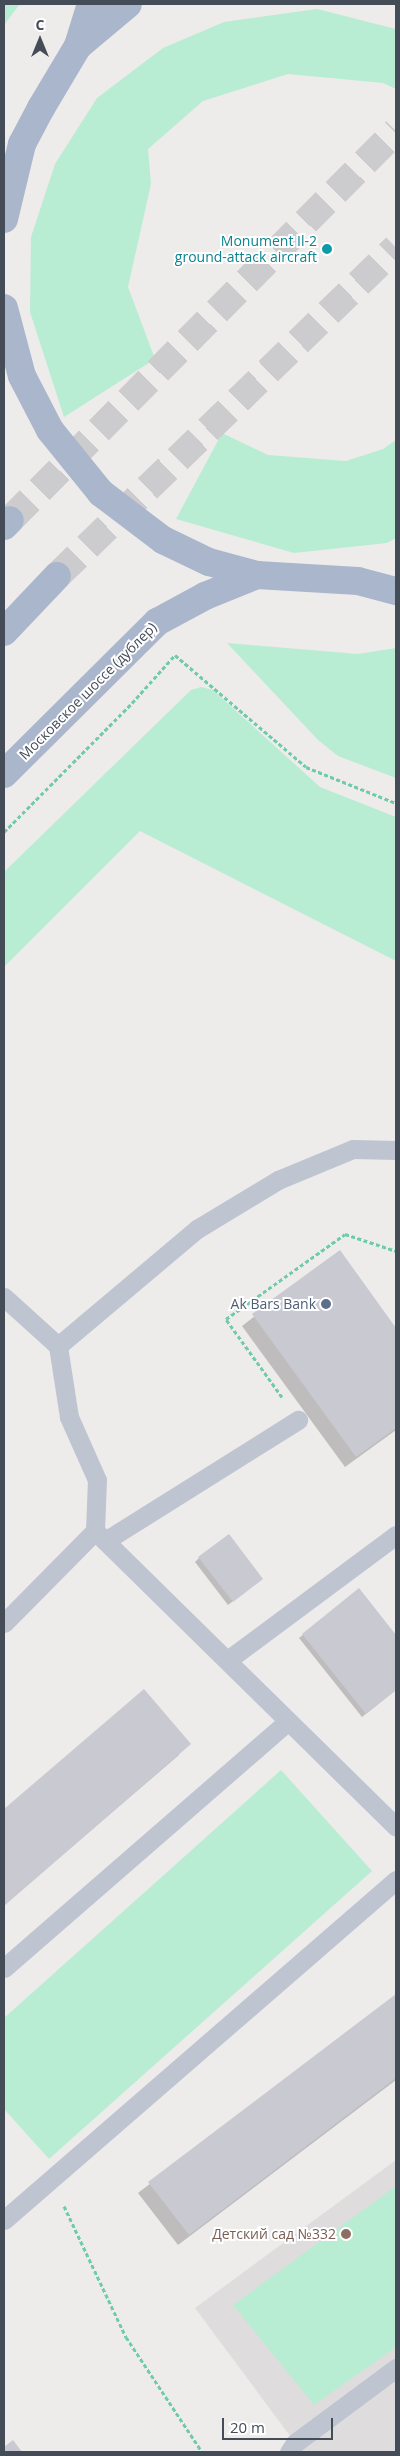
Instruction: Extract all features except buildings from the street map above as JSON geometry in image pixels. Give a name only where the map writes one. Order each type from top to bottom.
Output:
[{"type":"main road","points":[[4,219],[22,144],[78,46],[91,4]]},
{"type":"main road","points":[[78,46],[128,4]]},
{"type":"main road","points":[[4,315],[22,376],[50,430],[101,493],[163,540],[209,562],[257,575],[358,581],[396,591]]},
{"type":"main road","points":[[358,581],[396,572]]},
{"type":"main road","name":"Московское шоссе (дублер)","points":[[4,774],[156,622],[257,575]]},
{"type":"main road","points":[[4,632],[57,576]]},
{"type":"lane","points":[[58,1346],[197,1229],[278,1180],[353,1149],[396,1150]]},
{"type":"lane","points":[[4,1297],[58,1346],[68,1417],[97,1480],[100,1536],[229,1659],[396,1827]]},
{"type":"lane","points":[[4,1623],[100,1536],[298,1420]]},
{"type":"lane","points":[[229,1659],[396,1535]]},
{"type":"lane","points":[[4,1968],[288,1720]]},
{"type":"lane","points":[[4,2220],[396,1880]]},
{"type":"lane","points":[[289,2452],[295,2443],[396,2368]]},
{"type":"path","points":[[4,832],[132,704],[175,655],[306,767],[396,803]]},
{"type":"path","points":[[298,1420],[226,1319],[345,1234],[396,1251]]},
{"type":"path","points":[[51,2178],[126,2337],[192,2442],[202,2452]]},
{"type":"shaded area","name":"Детский сад №332","points":[[396,2160],[396,2452],[302,2452],[195,2308]]},
{"type":"green space","points":[[4,4],[20,4],[4,25]]},
{"type":"green space","points":[[317,9],[396,29],[396,89],[383,83],[288,74],[203,101],[148,149],[151,184],[128,287],[155,359],[64,417],[30,312],[31,237],[55,164],[97,98],[163,48],[224,22]]},
{"type":"green space","points":[[222,433],[268,455],[346,461],[383,449],[396,440],[396,538],[387,543],[294,553],[176,519]]},
{"type":"green space","points":[[227,643],[358,654],[396,648],[396,778],[338,756],[318,740]]},
{"type":"green space","points":[[201,687],[213,690],[320,787],[396,817],[396,961],[140,831],[4,967],[4,872],[191,690]]},
{"type":"green space","points":[[281,1770],[372,1871],[49,2159],[4,2109],[4,2018]]},
{"type":"green space","points":[[396,2186],[396,2347],[314,2405],[233,2305]]},
{"type":"tunnel","points":[[10,520],[396,131]]},
{"type":"tunnel","points":[[57,576],[396,248]]},
{"type":"place","name":"Monument Il-2 ground-attack aircraft","points":[[327,249]]},
{"type":"place","name":"Ak Bars Bank","points":[[326,1304]]},
{"type":"place","name":"Детский сад №332","points":[[346,2234]]}]
